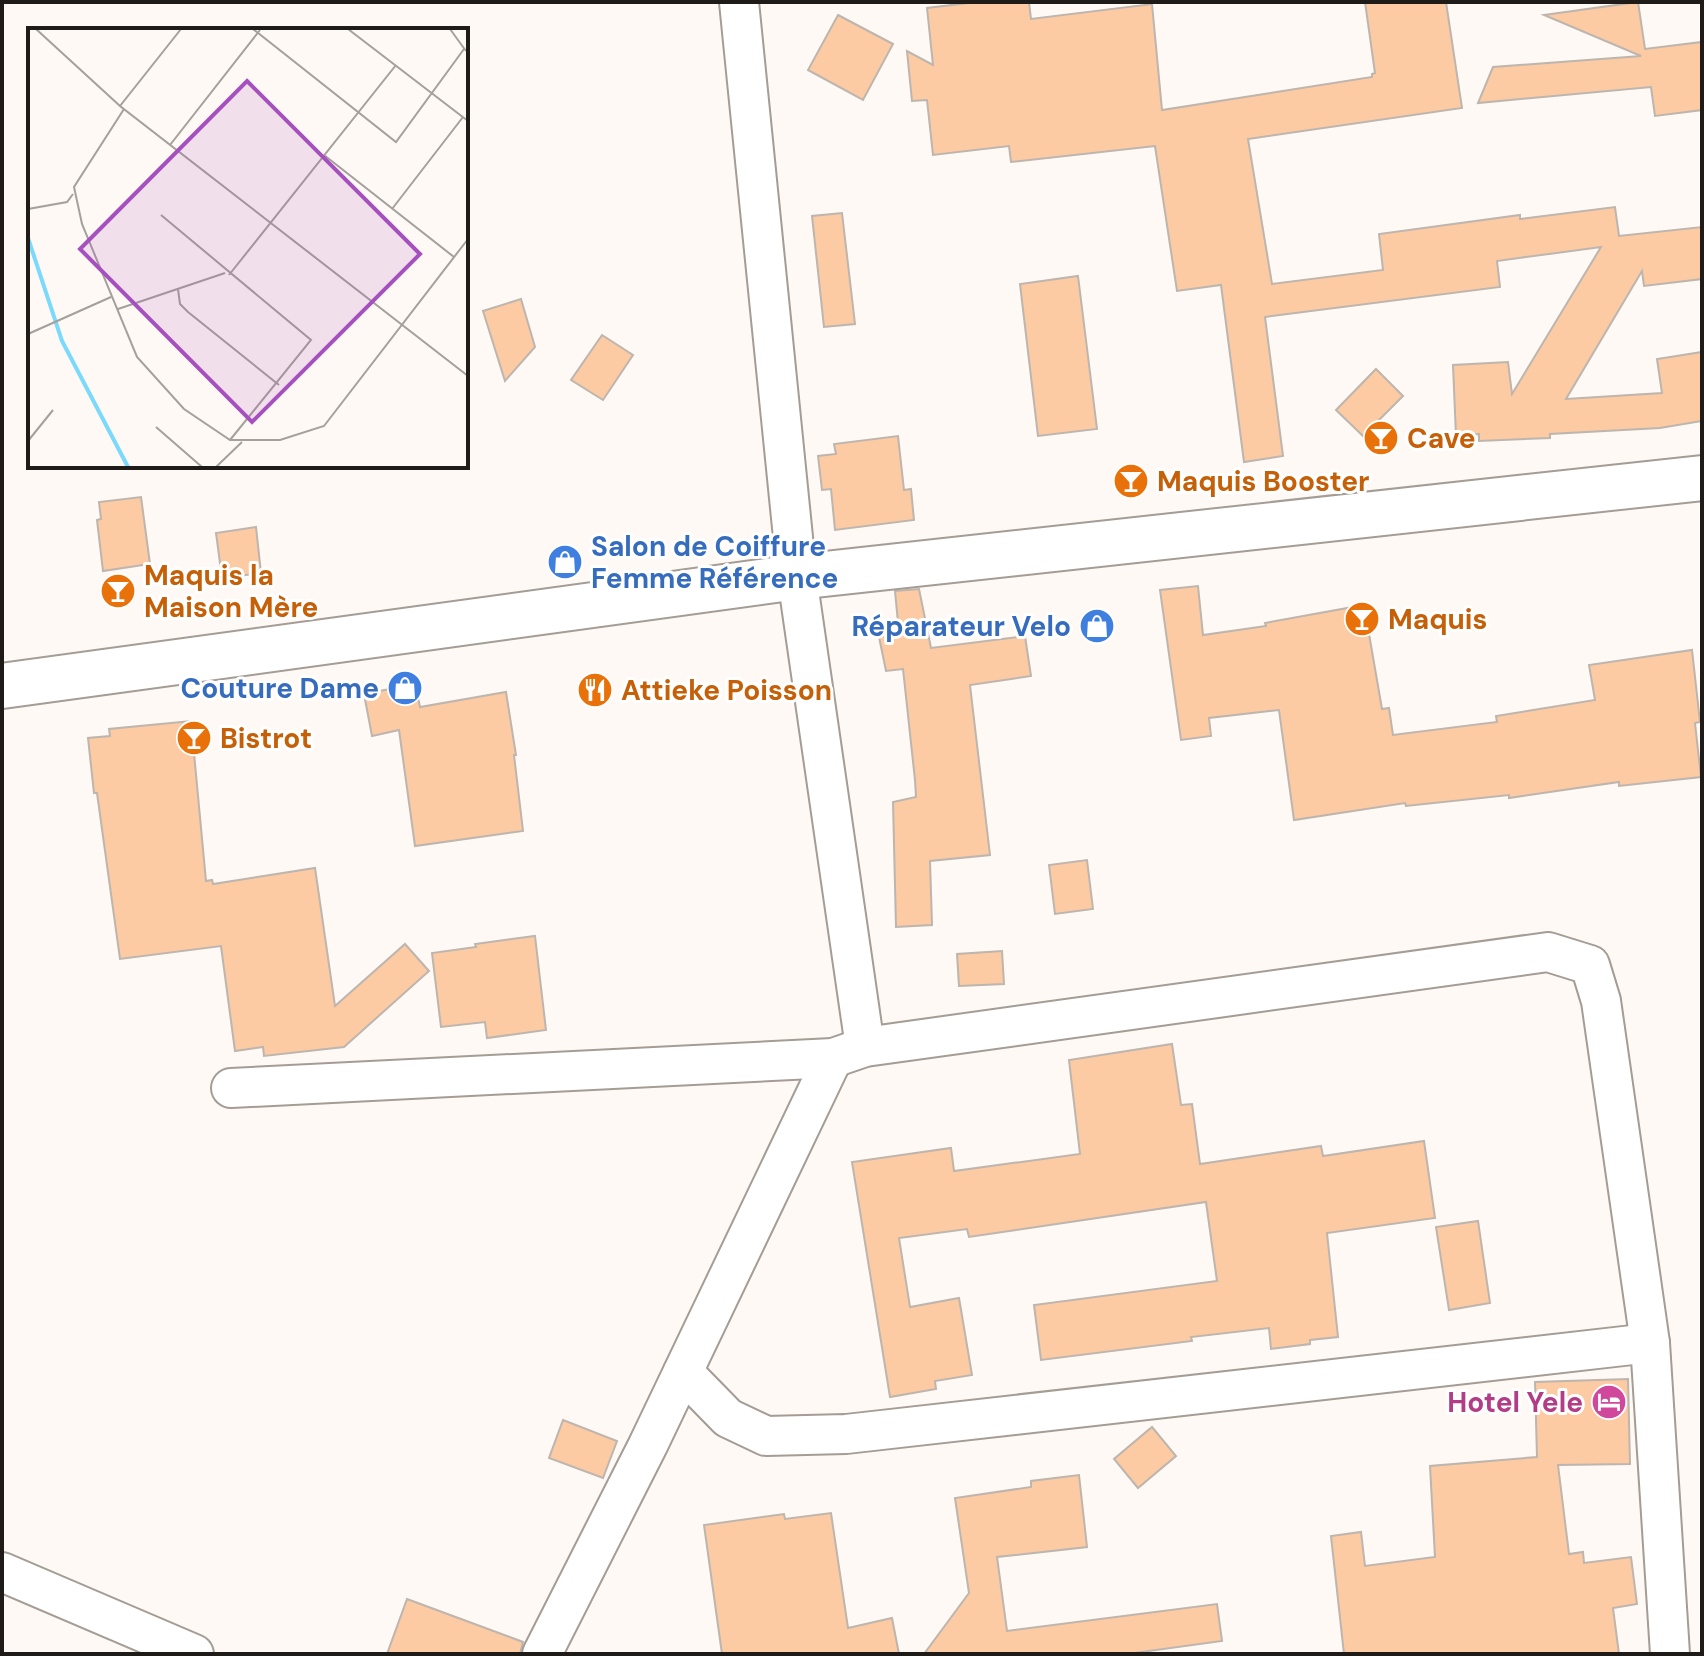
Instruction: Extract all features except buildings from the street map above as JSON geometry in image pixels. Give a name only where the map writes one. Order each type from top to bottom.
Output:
[{"type":"street","points":[[542,1654],[683,1372],[849,1053],[739,2]]},
{"type":"street","points":[[2,686],[797,577],[1702,478]]},
{"type":"street","points":[[231,1088],[849,1053],[1548,952],[1590,965],[1601,1001],[1650,1343],[1670,1654]]},
{"type":"street","points":[[683,1372],[728,1418],[766,1436],[846,1434],[1650,1343]]},
{"type":"street","points":[[2,1572],[194,1654]]},
{"type":"place","name":"Cave","points":[[1381,438]]},
{"type":"place","name":"Maquis Booster","points":[[1131,481]]},
{"type":"place","name":"Salon de Coiffure Femme Référence","points":[[565,562]]},
{"type":"place","name":"Maquis la Maison Mère","points":[[118,591]]},
{"type":"place","name":"Maquis","points":[[1362,619]]},
{"type":"place","name":"Réparateur Velo","points":[[1097,626]]},
{"type":"place","name":"Couture Dame","points":[[405,688]]},
{"type":"place","name":"Attieke Poisson","points":[[595,690]]},
{"type":"place","name":"Bistrot","points":[[194,738]]},
{"type":"place","name":"Hotel Yele","points":[[1609,1402]]}]
